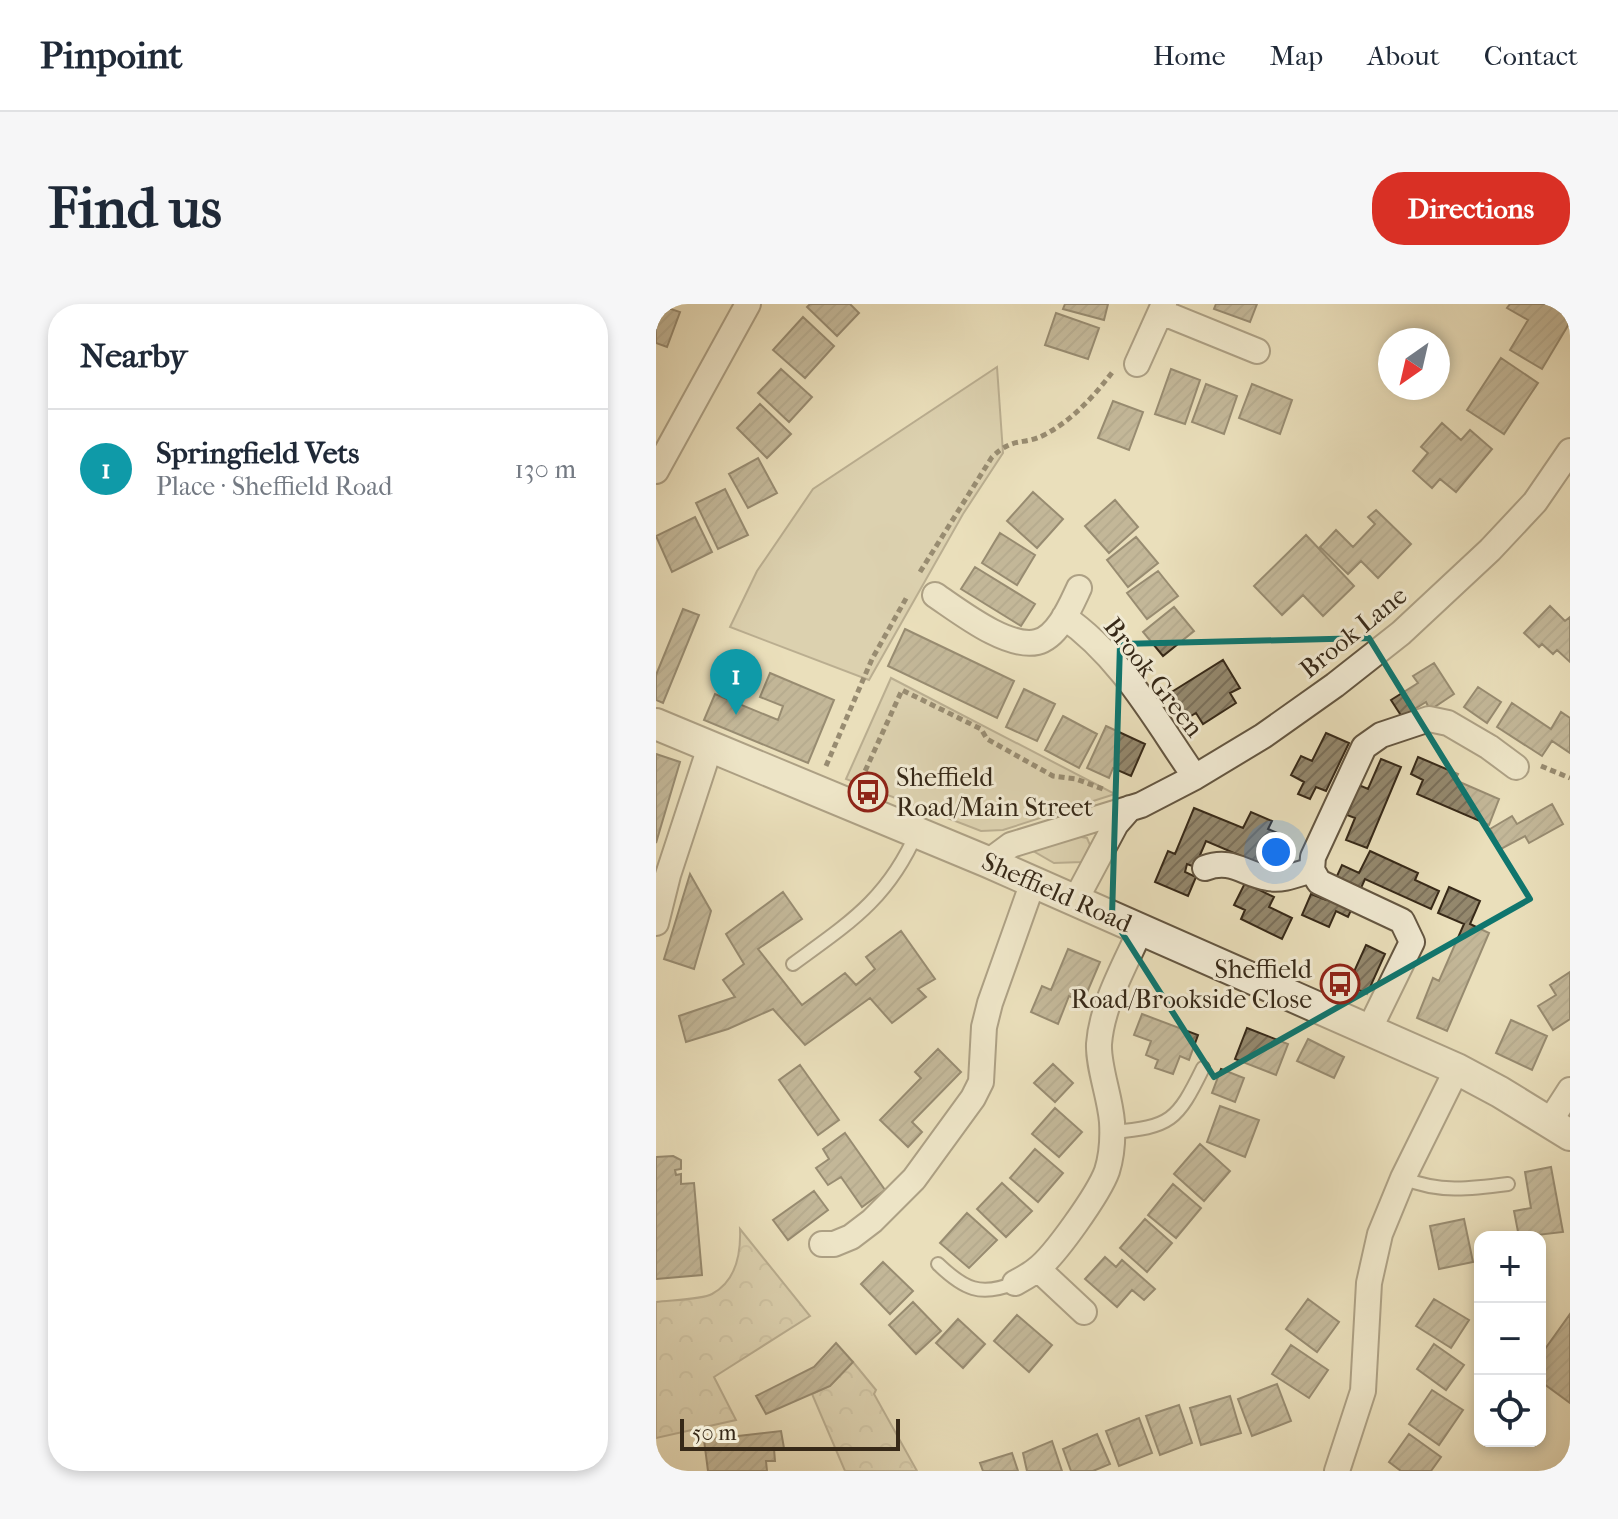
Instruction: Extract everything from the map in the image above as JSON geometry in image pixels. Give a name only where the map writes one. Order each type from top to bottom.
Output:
[{"type":"street","points":[[656,471],[748,304]]},
{"type":"street","points":[[1137,364],[1163,308],[1257,351]]},
{"type":"street","name":"Brook Lane","points":[[988,862],[1011,845],[1136,806],[1195,777],[1299,711],[1401,633],[1490,550],[1535,502],[1570,451]]},
{"type":"street","name":"Brook Green","points":[[935,595],[996,633],[1019,641],[1038,642],[1051,633],[1064,617],[1079,588]]},
{"type":"street","name":"Brook Green","points":[[1064,617],[1088,633],[1107,654],[1195,777]]},
{"type":"street","points":[[1369,1030],[1412,942],[1409,933],[1402,921],[1319,882],[1312,870],[1313,857],[1364,747],[1381,735],[1429,719],[1448,723],[1516,767]]},
{"type":"street","name":"Sheffield Road","points":[[657,729],[710,747],[1076,899],[1457,1069],[1560,1128]]},
{"type":"street","points":[[656,923],[668,875],[710,747]]},
{"type":"street","name":"Brook Lane","points":[[1076,899],[1116,824],[1136,806]]},
{"type":"street","points":[[1205,868],[1218,863],[1232,865],[1268,879],[1287,878],[1312,870]]},
{"type":"street","points":[[822,1244],[834,1244],[851,1237],[872,1221],[914,1179],[973,1098],[981,1082],[984,1027],[990,1003],[1033,882]]},
{"type":"street","points":[[1015,1283],[1038,1269],[1096,1195],[1107,1171],[1112,1132],[1110,1103],[1100,1059],[1102,1025],[1108,1003],[1141,929]]},
{"type":"street","points":[[1337,1471],[1363,1391],[1369,1283],[1377,1246],[1403,1178],[1457,1069]]},
{"type":"street","points":[[1560,1128],[1570,1090]]},
{"type":"street","points":[[1038,1269],[1084,1312]]},
{"type":"lane","points":[[793,964],[858,916],[883,891],[907,855],[917,832]]},
{"type":"lane","points":[[1112,1132],[1154,1128],[1164,1123],[1185,1100],[1203,1068]]},
{"type":"lane","points":[[1403,1178],[1437,1189],[1463,1190],[1508,1184]]},
{"type":"lane","points":[[938,1264],[956,1281],[977,1290],[996,1291],[1015,1283]]},
{"type":"path","points":[[815,790],[872,659],[934,547],[992,457],[1005,444],[1042,436],[1094,397],[1116,367],[1137,364]]},
{"type":"path","points":[[849,805],[902,690],[981,729],[987,739],[1053,776],[1076,779],[1136,806]]},
{"type":"highlighted area","points":[[1369,638],[1530,899],[1214,1077],[1112,917],[1120,644]]},
{"type":"green space","points":[[997,367],[1003,453],[963,514],[869,680],[730,627],[757,571],[813,489]]},
{"type":"green space","points":[[891,678],[1115,794],[1003,830],[981,831],[846,779]]},
{"type":"green space","points":[[1075,836],[1087,838],[1090,845],[1082,862],[1054,863],[1028,848]]},
{"type":"green space","points":[[740,1229],[810,1316],[714,1377],[736,1420],[656,1438],[656,1302],[700,1298],[712,1294],[727,1282],[735,1266]]},
{"type":"green space","points":[[853,1362],[876,1390],[874,1394],[917,1471],[845,1471],[812,1394],[830,1386]]},
{"type":"building","points":[[656,304],[680,312],[667,347],[656,343]]},
{"type":"building","points":[[810,304],[850,304],[859,313],[837,336],[807,307]]},
{"type":"building","points":[[1065,304],[1108,304],[1104,320],[1063,309]]},
{"type":"building","points":[[1216,304],[1257,304],[1250,322],[1214,309]]},
{"type":"building","points":[[1510,304],[1559,304],[1570,311],[1570,322],[1542,369],[1510,350],[1528,320],[1507,308]]},
{"type":"building","points":[[1056,313],[1099,328],[1088,359],[1045,345]]},
{"type":"building","points":[[803,317],[834,346],[805,378],[773,350]]},
{"type":"building","points":[[1501,358],[1538,383],[1504,434],[1467,410]]},
{"type":"building","points":[[781,369],[812,397],[789,422],[758,393]]},
{"type":"building","points":[[1171,369],[1200,380],[1185,424],[1155,414]]},
{"type":"building","points":[[1206,384],[1237,396],[1224,434],[1192,422]]},
{"type":"building","points":[[1252,384],[1292,400],[1280,434],[1239,418]]},
{"type":"building","points":[[1113,401],[1143,412],[1129,450],[1098,438]]},
{"type":"building","points":[[760,404],[791,434],[767,458],[737,428]]},
{"type":"building","points":[[1442,423],[1461,440],[1470,430],[1492,449],[1456,492],[1440,479],[1432,488],[1413,471],[1428,453],[1421,447]]},
{"type":"building","points":[[758,458],[777,493],[748,508],[729,474]]},
{"type":"building","points":[[725,489],[748,535],[718,549],[696,503]]},
{"type":"building","points":[[1033,492],[1063,519],[1037,548],[1007,521]]},
{"type":"building","points":[[1115,500],[1138,527],[1109,553],[1085,526]]},
{"type":"building","points":[[1376,510],[1411,544],[1378,578],[1361,561],[1348,574],[1320,547],[1336,530],[1353,547],[1375,524],[1368,517]]},
{"type":"building","points":[[695,517],[712,552],[672,572],[656,536]]},
{"type":"building","points":[[1000,533],[1035,555],[1017,585],[982,563]]},
{"type":"building","points":[[1306,535],[1354,586],[1323,616],[1303,595],[1282,615],[1254,586]]},
{"type":"building","points":[[1136,537],[1158,563],[1128,587],[1107,560]]},
{"type":"building","points":[[975,567],[1035,604],[1021,626],[961,589]]},
{"type":"building","points":[[1158,571],[1178,596],[1147,619],[1127,593]]},
{"type":"building","points":[[1550,606],[1565,621],[1570,617],[1570,662],[1557,650],[1553,654],[1542,644],[1539,647],[1524,633]]},
{"type":"building","points":[[1174,607],[1194,631],[1163,656],[1143,632]]},
{"type":"building","points":[[683,609],[699,615],[663,703],[656,700],[656,675]]},
{"type":"building","points":[[905,629],[1014,681],[997,718],[888,666]]},
{"type":"building","points":[[1223,660],[1240,688],[1230,693],[1236,703],[1203,724],[1196,713],[1186,719],[1170,693]]},
{"type":"building","points":[[1434,663],[1454,694],[1430,710],[1426,702],[1402,717],[1391,700],[1418,683],[1413,676]]},
{"type":"building","points":[[770,673],[834,700],[808,763],[704,720],[715,694],[778,720],[783,706],[760,697]]},
{"type":"building","points":[[1478,687],[1501,702],[1487,723],[1464,707]]},
{"type":"building","points":[[1024,689],[1055,704],[1037,741],[1006,727]]},
{"type":"building","points":[[1512,703],[1551,729],[1561,712],[1570,718],[1570,753],[1552,741],[1542,756],[1497,727]]},
{"type":"building","points":[[1063,716],[1097,734],[1079,768],[1045,750]]},
{"type":"building","points":[[1106,726],[1145,744],[1131,776],[1113,768],[1109,778],[1087,768]]},
{"type":"building","points":[[1326,733],[1349,743],[1326,791],[1316,787],[1310,799],[1298,794],[1304,782],[1291,775],[1301,756],[1312,761]]},
{"type":"building","points":[[656,754],[680,762],[656,843]]},
{"type":"building","points":[[1418,757],[1458,774],[1455,780],[1499,799],[1489,825],[1417,794],[1423,780],[1411,774]]},
{"type":"building","points":[[1381,759],[1401,767],[1367,848],[1346,840],[1355,818],[1347,815],[1359,785],[1368,789]]},
{"type":"building","points":[[1552,804],[1563,824],[1529,843],[1525,836],[1501,849],[1490,829],[1512,816],[1517,824]]},
{"type":"building","points":[[1194,808],[1243,828],[1251,812],[1272,821],[1268,829],[1287,837],[1274,870],[1206,841],[1195,867],[1187,864],[1185,872],[1196,877],[1188,896],[1155,882],[1168,851],[1175,854]]},
{"type":"building","points":[[1370,851],[1418,873],[1415,880],[1439,891],[1431,909],[1365,879],[1348,917],[1336,911],[1329,927],[1302,915],[1311,894],[1326,900],[1342,865],[1359,873]]},
{"type":"building","points":[[690,874],[711,911],[694,969],[664,959]]},
{"type":"building","points":[[1245,883],[1274,897],[1269,907],[1292,918],[1282,939],[1241,919],[1245,910],[1234,905]]},
{"type":"building","points":[[1449,887],[1480,901],[1470,924],[1489,933],[1447,1031],[1417,1018],[1433,978],[1439,981],[1464,924],[1438,913]]},
{"type":"building","points":[[783,892],[802,919],[758,949],[802,1005],[845,973],[856,985],[875,969],[866,957],[901,931],[935,979],[918,989],[926,997],[892,1023],[870,998],[805,1045],[773,1009],[728,1029],[686,1042],[679,1016],[735,997],[723,980],[744,964],[726,934]]},
{"type":"building","points":[[1366,945],[1385,954],[1367,994],[1348,985]]},
{"type":"building","points":[[1068,949],[1100,962],[1083,1002],[1069,996],[1058,1024],[1031,1012],[1042,986],[1051,990]]},
{"type":"building","points":[[1570,972],[1570,1019],[1553,1030],[1538,1006],[1556,995],[1550,985]]},
{"type":"building","points":[[1142,1014],[1198,1035],[1189,1060],[1180,1056],[1173,1074],[1155,1068],[1158,1060],[1146,1055],[1151,1041],[1134,1035]]},
{"type":"building","points":[[1511,1020],[1547,1036],[1532,1070],[1496,1053]]},
{"type":"building","points":[[1247,1028],[1288,1044],[1276,1075],[1235,1059]]},
{"type":"building","points":[[1308,1039],[1344,1057],[1334,1078],[1297,1061]]},
{"type":"building","points":[[938,1049],[961,1072],[912,1122],[922,1132],[908,1147],[880,1120],[921,1078],[915,1072]]},
{"type":"building","points":[[1053,1064],[1073,1083],[1055,1102],[1034,1083]]},
{"type":"building","points":[[800,1065],[839,1120],[818,1135],[779,1080]]},
{"type":"building","points":[[1221,1069],[1244,1078],[1235,1102],[1212,1093]]},
{"type":"building","points":[[1220,1106],[1259,1120],[1245,1157],[1207,1142]]},
{"type":"building","points":[[1055,1108],[1082,1132],[1059,1157],[1032,1134]]},
{"type":"building","points":[[845,1133],[885,1190],[862,1207],[841,1177],[828,1185],[816,1168],[829,1159],[823,1149]]},
{"type":"building","points":[[1200,1144],[1230,1171],[1204,1201],[1174,1174]]},
{"type":"building","points":[[1035,1149],[1063,1173],[1038,1202],[1010,1178]]},
{"type":"building","points":[[673,1156],[681,1160],[681,1169],[675,1170],[676,1175],[681,1174],[681,1184],[694,1183],[702,1275],[656,1279],[656,1157]]},
{"type":"building","points":[[1551,1167],[1563,1232],[1518,1231],[1514,1211],[1531,1208],[1525,1172]]},
{"type":"building","points":[[1002,1183],[1032,1211],[1006,1237],[977,1209]]},
{"type":"building","points":[[1173,1184],[1201,1208],[1176,1238],[1148,1215]]},
{"type":"building","points":[[814,1191],[828,1210],[788,1240],[773,1220]]},
{"type":"building","points":[[967,1213],[997,1240],[969,1268],[940,1243]]},
{"type":"building","points":[[1145,1219],[1172,1243],[1147,1272],[1120,1248]]},
{"type":"building","points":[[1464,1219],[1473,1262],[1439,1269],[1430,1226]]},
{"type":"building","points":[[1105,1257],[1116,1267],[1122,1260],[1155,1289],[1144,1300],[1132,1290],[1117,1307],[1085,1279]]},
{"type":"building","points":[[883,1262],[913,1291],[890,1314],[861,1284]]},
{"type":"building","points":[[1308,1299],[1339,1322],[1317,1352],[1286,1329]]},
{"type":"building","points":[[1434,1299],[1469,1320],[1451,1348],[1416,1326]]},
{"type":"building","points":[[913,1302],[941,1331],[916,1354],[889,1325]]},
{"type":"building","points":[[1570,1314],[1570,1403],[1546,1385],[1546,1348]]},
{"type":"building","points":[[1017,1315],[1052,1345],[1029,1372],[994,1341]]},
{"type":"building","points":[[958,1319],[985,1344],[963,1368],[936,1343]]},
{"type":"building","points":[[836,1343],[853,1362],[830,1386],[766,1414],[756,1396],[814,1367]]},
{"type":"building","points":[[1434,1344],[1464,1365],[1446,1390],[1417,1369]]},
{"type":"building","points":[[1291,1345],[1328,1370],[1309,1398],[1272,1374]]},
{"type":"building","points":[[1277,1384],[1291,1421],[1252,1436],[1238,1399]]},
{"type":"building","points":[[1432,1390],[1463,1410],[1439,1445],[1409,1424]]},
{"type":"building","points":[[1230,1396],[1241,1433],[1201,1445],[1190,1408]]},
{"type":"building","points":[[1179,1405],[1192,1443],[1160,1455],[1146,1416]]},
{"type":"building","points":[[1139,1418],[1152,1453],[1119,1466],[1106,1431]]},
{"type":"building","points":[[781,1431],[784,1448],[774,1449],[775,1461],[766,1461],[767,1471],[708,1471],[704,1440]]},
{"type":"building","points":[[1097,1434],[1110,1464],[1093,1471],[1071,1471],[1063,1449]]},
{"type":"building","points":[[1409,1434],[1441,1457],[1431,1471],[1401,1471],[1389,1462]]},
{"type":"building","points":[[1052,1441],[1062,1471],[1027,1471],[1023,1453]]},
{"type":"building","points":[[1012,1453],[1018,1471],[983,1471],[980,1463]]},
{"type":"place","name":"Springfield Vets","points":[[736,715]]},
{"type":"place","name":"Sheffield Road/Main Street","points":[[868,792]]},
{"type":"place","name":"Sheffield Road/Brookside Close","points":[[1340,984]]}]
